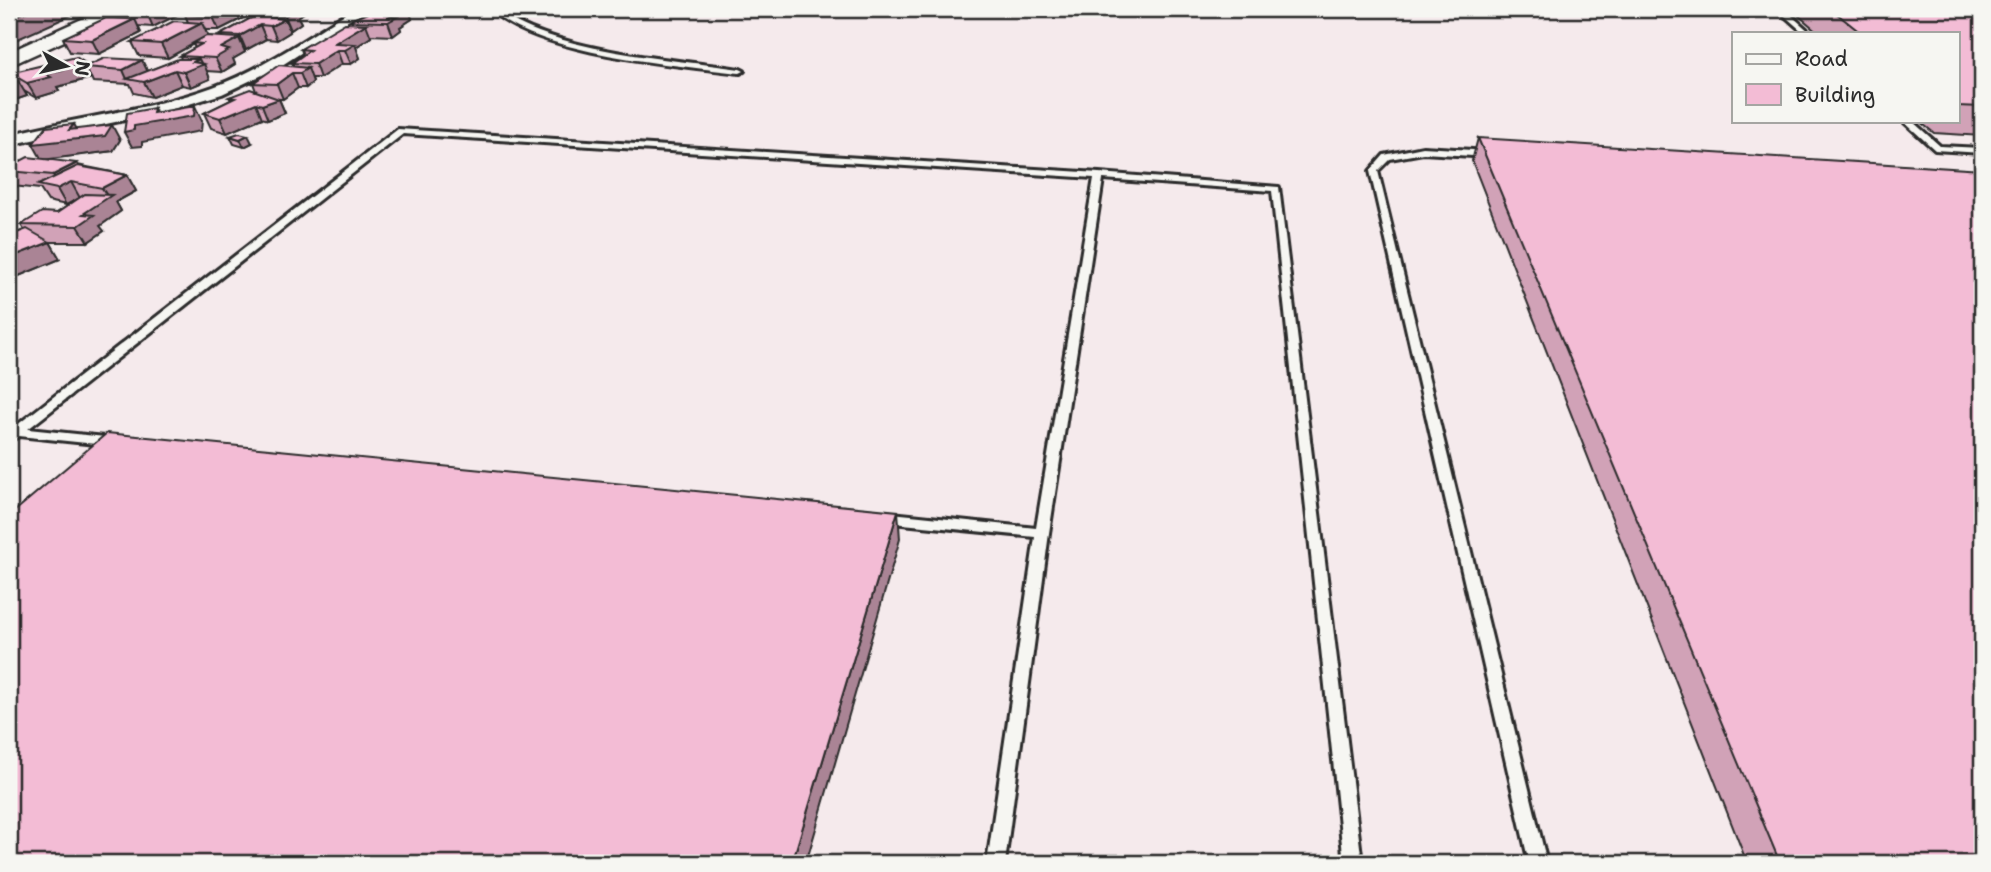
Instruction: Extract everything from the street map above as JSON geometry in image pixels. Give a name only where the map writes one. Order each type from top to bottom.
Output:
[{"type":"main road","points":[[9,60],[119,9]]},
{"type":"street","points":[[9,141],[69,119],[160,107],[228,86],[362,9]]},
{"type":"lane","points":[[493,9],[519,26],[589,49],[740,71]]},
{"type":"lane","points":[[1780,9],[1807,32]]},
{"type":"lane","points":[[1908,122],[1938,148],[1982,151]]},
{"type":"lane","points":[[13,435],[401,131],[1276,189],[1353,863]]},
{"type":"lane","points":[[1505,155],[1423,150],[1387,157],[1374,171],[1538,863]]},
{"type":"lane","points":[[996,863],[1042,533],[1098,176]]},
{"type":"lane","points":[[13,435],[127,443]]},
{"type":"lane","points":[[862,515],[1042,533]]},
{"type":"building","points":[[9,9],[32,9],[9,19]]},
{"type":"building","points":[[125,9],[156,9],[147,13],[119,12]]},
{"type":"building","points":[[198,9],[229,9],[213,17],[185,15]]},
{"type":"building","points":[[263,9],[295,10],[285,16],[260,16],[285,19],[271,26],[260,25],[240,36],[220,35],[255,16],[246,15]]},
{"type":"building","points":[[377,9],[402,9],[390,17],[397,17],[388,22],[348,21]]},
{"type":"building","points":[[1831,9],[1982,9],[1982,107],[1960,106],[1960,32],[1860,32]]},
{"type":"building","points":[[106,18],[135,19],[92,40],[63,38]]},
{"type":"building","points":[[174,21],[202,23],[161,44],[132,42]]},
{"type":"building","points":[[345,23],[366,24],[335,43],[355,44],[345,50],[337,50],[315,64],[292,63],[310,50],[301,49]]},
{"type":"building","points":[[206,36],[239,38],[221,48],[229,50],[215,58],[180,56],[202,44],[193,43]]},
{"type":"building","points":[[76,57],[85,63],[46,74],[51,77],[27,83],[10,73]]},
{"type":"building","points":[[105,58],[142,60],[123,70],[85,67]]},
{"type":"building","points":[[178,59],[199,59],[193,62],[204,64],[184,72],[175,70],[144,82],[127,79]]},
{"type":"building","points":[[279,65],[308,68],[300,73],[292,73],[277,84],[253,83]]},
{"type":"building","points":[[250,89],[279,99],[262,105],[256,103],[220,118],[204,113],[235,98],[229,97]]},
{"type":"building","points":[[195,106],[194,116],[134,126],[134,130],[124,132],[127,113],[154,108],[153,113]]},
{"type":"building","points":[[74,124],[69,130],[112,125],[105,136],[33,144],[46,127]]},
{"type":"building","points":[[239,133],[248,135],[240,139],[230,136]]},
{"type":"building","points":[[1478,138],[1982,170],[1982,863],[1780,863]]},
{"type":"building","points":[[28,157],[77,163],[53,175],[9,171],[9,167]]},
{"type":"building","points":[[78,166],[127,175],[102,188],[71,182],[57,189],[38,185]]},
{"type":"building","points":[[85,194],[112,195],[83,214],[94,215],[78,226],[21,225],[42,212],[57,213]]},
{"type":"building","points":[[27,229],[50,242],[9,258],[9,236]]},
{"type":"building","points":[[107,433],[898,511],[792,863],[9,863],[9,516]]}]
